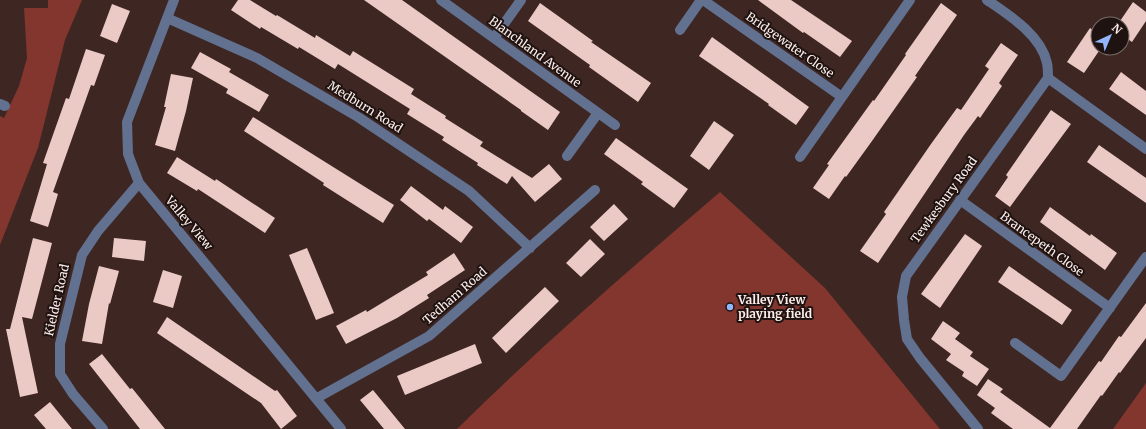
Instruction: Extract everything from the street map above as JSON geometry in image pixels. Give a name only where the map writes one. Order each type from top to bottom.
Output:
[{"type":"street","name":"Valley View","points":[[174,0],[127,122],[128,154],[139,183],[341,429]]},
{"type":"street","name":"Blanchland Avenue","points":[[441,0],[615,125]]},
{"type":"street","points":[[494,38],[521,0]]},
{"type":"street","name":"Bridgewater Close","points":[[680,30],[702,0],[842,97]]},
{"type":"street","points":[[800,157],[910,0]]},
{"type":"street","points":[[987,0],[1028,31],[1038,44],[1046,61],[1048,78],[1146,149]]},
{"type":"street","name":"Medburn Road","points":[[167,18],[257,58],[358,117],[469,191],[530,248]]},
{"type":"street","name":"Tewkesbury Road","points":[[978,429],[920,358],[907,339],[902,297],[906,276],[1048,78]]},
{"type":"street","points":[[567,156],[598,113]]},
{"type":"street","name":"Kielder Road","points":[[103,429],[73,394],[60,374],[60,344],[82,255],[98,230],[139,183]]},
{"type":"street","name":"Tedham Road","points":[[317,398],[430,336],[595,190]]},
{"type":"street","name":"Brancepeth Close","points":[[960,200],[1110,308]]},
{"type":"street","points":[[1015,343],[1061,376],[1146,258]]},
{"type":"shaded area","points":[[48,0],[82,0],[65,40],[38,148],[0,245],[0,116],[4,118],[19,86],[27,58],[24,8],[48,8]]},
{"type":"shaded area","points":[[720,192],[825,288],[940,429],[457,429],[553,338]]},
{"type":"shaded area","points":[[1146,383],[1146,429],[1113,429]]},
{"type":"building","points":[[238,0],[250,0],[315,38],[316,35],[350,56],[353,51],[414,89],[411,94],[483,142],[480,146],[532,178],[549,164],[562,179],[535,202],[512,176],[507,184],[477,165],[478,163],[442,140],[444,137],[407,114],[410,109],[338,64],[335,69],[299,47],[298,49],[261,27],[260,29],[231,10]]},
{"type":"building","points":[[364,0],[402,0],[560,112],[548,130]]},
{"type":"building","points":[[758,0],[791,0],[852,41],[840,57],[804,32],[803,33]]},
{"type":"building","points":[[1133,2],[1146,12],[1146,21],[1132,42],[1130,41],[1130,16],[1123,16]]},
{"type":"building","points":[[540,3],[593,41],[591,42],[651,83],[638,102],[589,67],[590,65],[528,21]]},
{"type":"building","points":[[941,3],[957,15],[915,76],[917,77],[829,199],[813,188],[829,165],[827,164],[873,100],[874,101]]},
{"type":"building","points":[[112,4],[130,11],[117,43],[100,36]]},
{"type":"building","points":[[1090,28],[1090,56],[1096,56],[1084,73],[1067,62]]},
{"type":"building","points":[[712,37],[809,107],[796,125],[768,105],[769,104],[699,56]]},
{"type":"building","points":[[1001,43],[1018,55],[999,83],[1002,86],[980,118],[978,116],[964,135],[878,263],[860,251],[886,214],[884,212],[931,144],[957,108],[961,110],[989,69],[985,66]]},
{"type":"building","points":[[86,49],[105,55],[94,86],[91,85],[53,192],[58,194],[48,227],[30,221],[47,164],[43,163],[66,98],[69,99]]},
{"type":"building","points":[[200,52],[231,69],[229,72],[269,95],[259,112],[226,93],[228,89],[191,68]]},
{"type":"building","points":[[1121,72],[1146,91],[1146,115],[1109,89]]},
{"type":"building","points":[[171,74],[193,78],[175,151],[155,145],[166,107],[164,107]]},
{"type":"building","points":[[1051,110],[1071,124],[1010,207],[995,196],[1008,177],[1006,175]]},
{"type":"building","points":[[253,117],[394,205],[383,223],[323,185],[324,183],[244,131]]},
{"type":"building","points":[[714,121],[734,135],[709,170],[690,156]]},
{"type":"building","points":[[616,138],[688,189],[674,208],[641,184],[643,182],[604,154]]},
{"type":"building","points":[[1099,145],[1146,178],[1146,203],[1087,162]]},
{"type":"building","points":[[177,157],[215,181],[216,179],[275,218],[265,233],[198,189],[197,191],[167,173]]},
{"type":"building","points":[[411,186],[443,210],[445,206],[473,227],[461,243],[429,219],[427,221],[400,200]]},
{"type":"building","points":[[614,204],[628,219],[604,241],[590,227]]},
{"type":"building","points":[[1050,207],[1090,236],[1091,234],[1117,253],[1105,270],[1040,222]]},
{"type":"building","points":[[965,234],[982,246],[940,308],[921,294]]},
{"type":"building","points":[[33,238],[52,243],[32,319],[22,317],[38,393],[20,397],[6,329],[10,329]]},
{"type":"building","points":[[114,238],[146,241],[144,261],[112,257]]},
{"type":"building","points":[[590,239],[605,254],[581,277],[566,263]]},
{"type":"building","points":[[307,248],[334,313],[316,320],[289,255]]},
{"type":"building","points":[[454,253],[465,270],[427,295],[429,298],[397,318],[346,344],[336,326],[366,310],[367,312],[428,275],[426,272]]},
{"type":"building","points":[[99,266],[119,271],[110,304],[109,303],[102,344],[82,341],[89,304]]},
{"type":"building","points":[[1009,266],[1072,310],[1062,325],[998,282]]},
{"type":"building","points":[[163,270],[182,276],[173,308],[153,302]]},
{"type":"building","points":[[545,287],[559,301],[506,353],[492,338]]},
{"type":"building","points":[[1146,303],[1146,338],[1102,396],[1101,395],[1077,429],[1013,429],[991,413],[995,408],[977,395],[988,379],[1003,389],[1000,392],[1050,428],[1099,361],[1101,362],[1119,336],[1121,337]]},
{"type":"building","points":[[167,317],[275,391],[277,390],[297,416],[281,429],[261,403],[157,333]]},
{"type":"building","points":[[943,321],[960,333],[955,339],[973,352],[970,356],[989,369],[977,386],[962,376],[964,372],[946,360],[951,354],[931,339]]},
{"type":"building","points":[[475,344],[482,363],[405,395],[397,376]]},
{"type":"building","points":[[102,354],[165,429],[140,429],[89,364]]},
{"type":"building","points":[[373,390],[405,429],[384,429],[360,400]]},
{"type":"building","points":[[50,402],[72,429],[46,429],[34,415]]},
{"type":"place","name":"Valley View playing field","points":[[730,307]]}]
